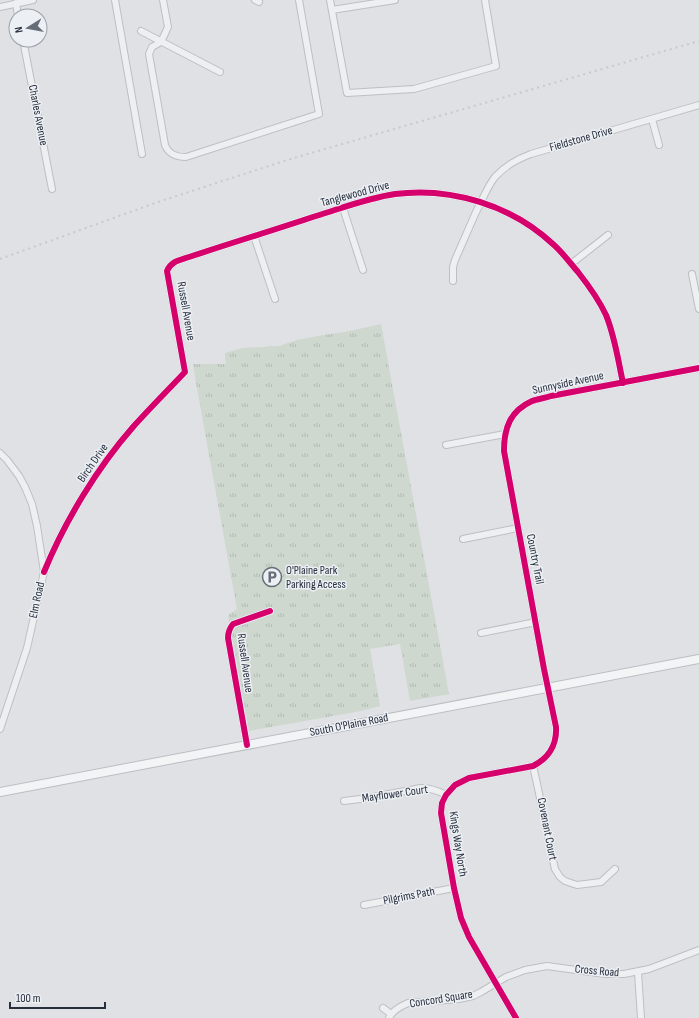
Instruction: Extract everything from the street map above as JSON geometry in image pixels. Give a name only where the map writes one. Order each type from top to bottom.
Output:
[{"type":"main road","name":"South O'Plaine Road","points":[[0,792],[699,659]]},
{"type":"street","points":[[0,7],[33,0]]},
{"type":"street","points":[[115,0],[142,154]]},
{"type":"street","points":[[163,0],[168,27],[161,42],[152,47],[149,54],[166,149],[174,156],[179,157],[186,157],[320,114],[299,0]]},
{"type":"street","points":[[330,0],[347,93],[414,89],[496,66],[485,0]]},
{"type":"street","points":[[332,10],[394,0]]},
{"type":"street","points":[[16,4],[17,8]]},
{"type":"street","points":[[141,31],[220,72]]},
{"type":"street","name":"Charles Avenue","points":[[25,48],[52,189]]},
{"type":"street","name":"Fieldstone Drive","points":[[453,281],[453,267],[455,260],[481,202],[490,185],[507,166],[522,157],[699,105]]},
{"type":"street","points":[[652,119],[659,144]]},
{"type":"street","name":"Tanglewood Drive","points":[[189,257],[377,198],[410,193],[432,193],[449,194],[481,202],[506,212],[531,226],[553,244],[571,264],[594,295],[606,316],[615,344],[623,383]]},
{"type":"street","points":[[343,208],[363,270]]},
{"type":"street","points":[[571,264],[608,235]]},
{"type":"street","points":[[254,236],[275,300]]},
{"type":"street","name":"Russell Avenue","points":[[178,379],[185,372],[168,271],[169,266],[173,263],[189,257]]},
{"type":"street","points":[[692,274],[699,309]]},
{"type":"street","name":"Sunnyside Avenue","points":[[505,434],[511,418],[517,411],[534,401],[551,396],[699,368]]},
{"type":"street","name":"Birch Drive","points":[[44,572],[49,558],[68,521],[98,473],[133,428],[178,379]]},
{"type":"street","points":[[446,445],[505,434]]},
{"type":"street","name":"Country Trail","points":[[505,434],[504,451],[548,687]]},
{"type":"street","name":"Elm Road","points":[[0,453],[19,476],[32,504],[44,572],[27,648],[0,729]]},
{"type":"street","points":[[463,539],[518,528]]},
{"type":"street","name":"Russell Avenue","points":[[247,745],[228,632],[233,624],[270,611]]},
{"type":"street","points":[[481,633],[536,622]]},
{"type":"street","name":"Kings Way North","points":[[516,1018],[469,937],[461,918],[441,818],[442,803],[446,795],[455,785],[469,778],[533,766],[546,758],[554,745],[556,733],[548,687]]},
{"type":"street","name":"Covenant Court","points":[[533,766],[556,872],[565,880],[577,885],[601,882],[615,869]]},
{"type":"street","name":"Mayflower Court","points":[[344,801],[421,788],[435,789],[446,795]]},
{"type":"street","name":"Pilgrims Path","points":[[364,904],[454,888]]},
{"type":"street","name":"Cross Road","points":[[496,984],[518,972],[547,966],[605,974],[638,972],[699,950]]},
{"type":"street","points":[[638,972],[641,1018]]},
{"type":"street","name":"Concord Square","points":[[390,1016],[402,1005],[408,1003],[459,999],[473,996],[496,984]]},
{"type":"street","points":[[383,1008],[390,1016]]},
{"type":"green space","points":[[381,324],[449,694],[410,701],[400,644],[370,649],[380,706],[361,711],[249,731],[228,615],[237,609],[193,364],[226,364],[225,353],[243,348],[279,346],[297,340]]},
{"type":"railway","points":[[0,259],[158,202],[287,160],[699,41]]},
{"type":"cycle path","points":[[44,572],[72,515],[95,477],[133,427],[185,372],[167,271],[173,263],[182,259],[355,204],[395,194],[438,193],[480,202],[500,209],[537,231],[557,248],[578,272],[594,293],[606,315],[614,340],[623,383]]},
{"type":"cycle path","points":[[516,1018],[469,937],[461,918],[454,888],[441,813],[442,803],[446,795],[455,785],[469,778],[533,766],[548,755],[555,739],[556,727],[504,451],[505,435],[513,415],[524,405],[532,401],[551,396],[699,368]]},
{"type":"cycle path","points":[[247,745],[228,634],[233,624],[270,611]]},
{"type":"place","name":"O'Plaine Park Parking Access","points":[[272,577]]}]
